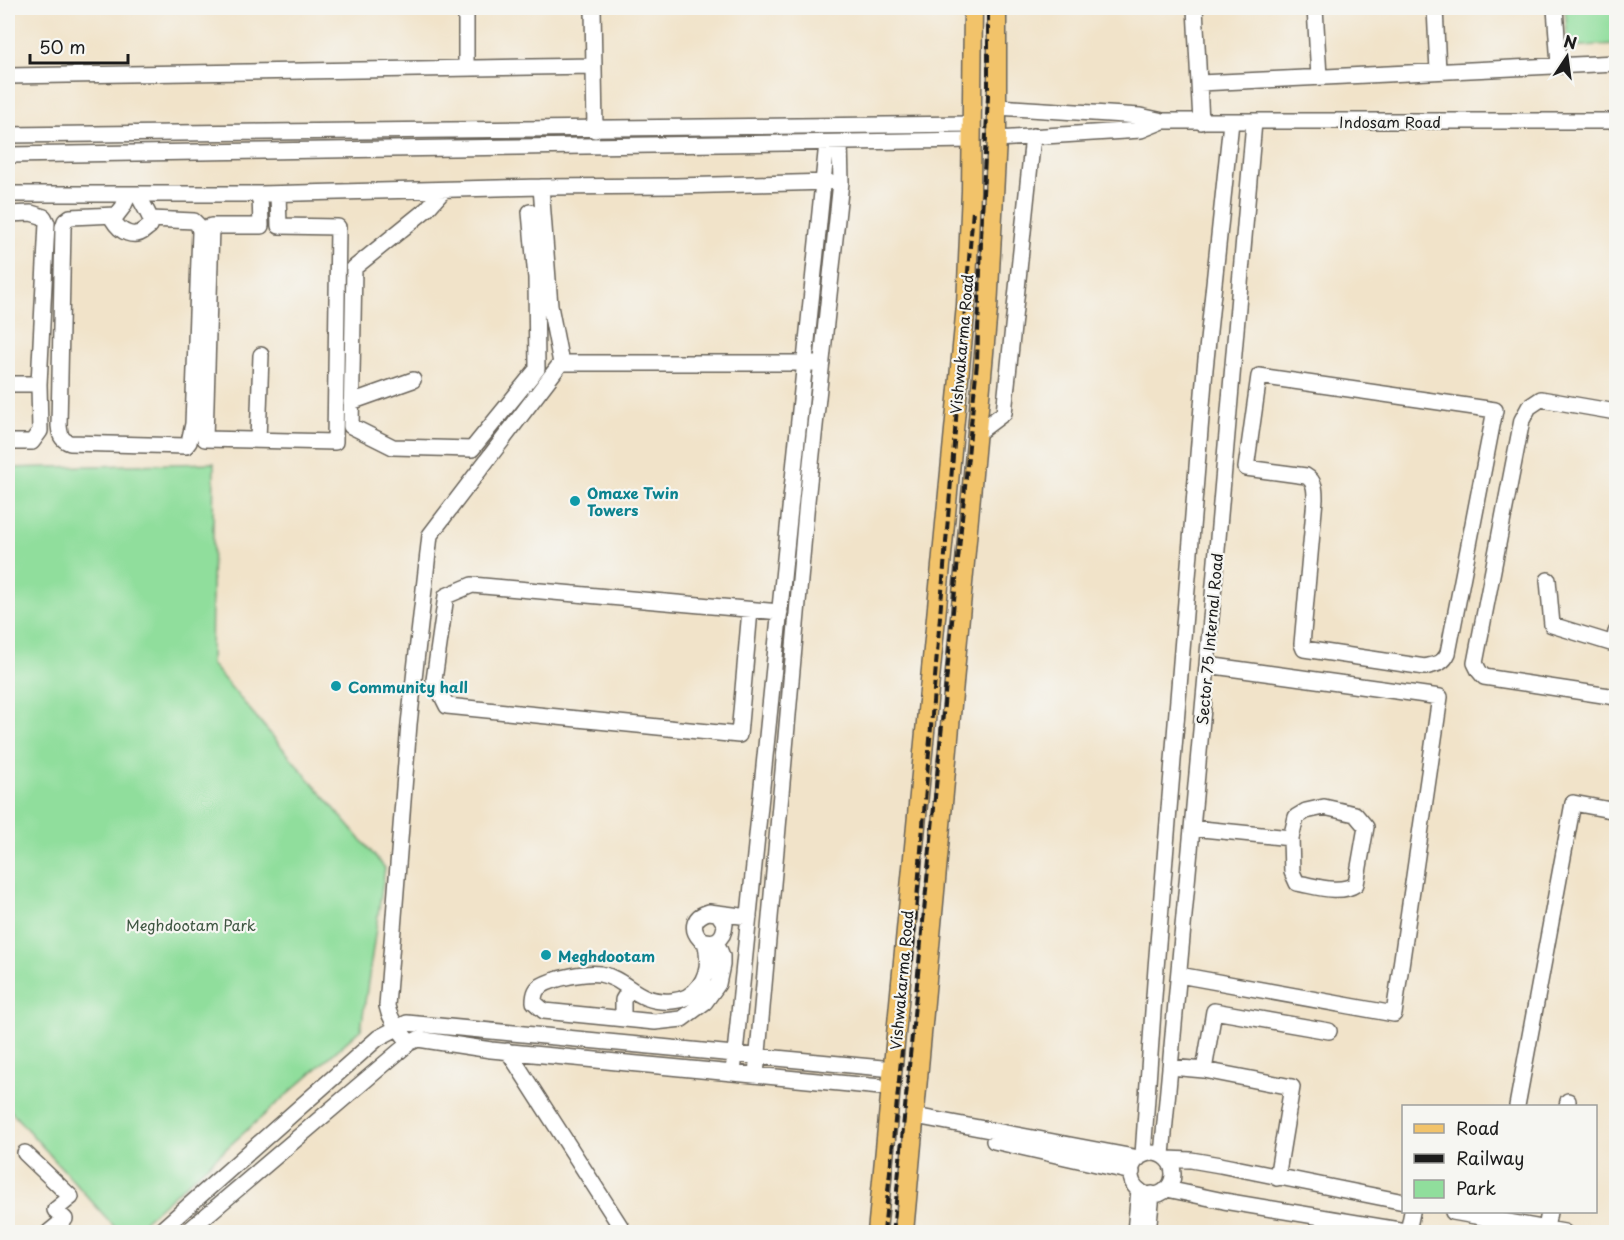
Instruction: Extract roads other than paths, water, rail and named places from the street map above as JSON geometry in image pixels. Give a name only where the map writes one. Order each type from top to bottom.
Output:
[{"type":"main road","name":"Vishwakarma Road","points":[[877,1233],[966,305],[972,132],[973,8]]},
{"type":"main road","name":"Vishwakarma Road","points":[[904,1233],[988,309],[997,139],[997,8]]},
{"type":"main road","points":[[930,680],[944,683],[954,677]]},
{"type":"main road","points":[[926,727],[932,723],[941,722],[949,728]]},
{"type":"street","points":[[466,8],[466,68]]},
{"type":"street","points":[[593,8],[595,130]]},
{"type":"street","points":[[1195,8],[1202,122]]},
{"type":"street","points":[[1315,8],[1319,77]]},
{"type":"street","points":[[1435,8],[1438,71]]},
{"type":"street","points":[[1555,8],[1559,65]]},
{"type":"street","points":[[1200,83],[1617,63]]},
{"type":"street","points":[[8,76],[594,66]]},
{"type":"street","name":"Indosam Road","points":[[997,106],[1140,116],[1163,121],[1202,122],[1617,121]]},
{"type":"street","name":"Indosam Road","points":[[997,139],[1141,130],[1163,121]]},
{"type":"street","name":"Sector 75 Internal Road","points":[[1138,1162],[1204,381],[1231,122]]},
{"type":"street","name":"Sector 75 Internal Road","points":[[1165,1157],[1170,1067],[1254,122]]},
{"type":"street","points":[[8,135],[595,130],[972,132]]},
{"type":"street","points":[[8,155],[833,143],[972,132]]},
{"type":"street","points":[[976,434],[1004,413],[1034,136]]},
{"type":"street","points":[[756,1075],[806,513],[841,182],[833,143]]},
{"type":"street","points":[[733,1073],[805,363],[821,182],[833,143]]},
{"type":"street","points":[[8,194],[278,194],[841,182]]},
{"type":"street","points":[[409,1043],[390,1017],[387,1006],[409,724],[430,535],[561,363],[550,306],[541,187]]},
{"type":"street","points":[[443,190],[427,209],[354,268],[351,426],[393,447],[472,450],[537,369],[536,278],[530,212]]},
{"type":"street","points":[[133,194],[151,219],[150,226],[135,235],[126,233],[117,227],[113,220],[133,194]]},
{"type":"street","points":[[260,194],[261,226]]},
{"type":"street","points":[[278,194],[279,226]]},
{"type":"street","points":[[8,214],[31,213],[44,217],[47,222],[39,384],[40,431],[32,442],[8,442]]},
{"type":"street","points":[[116,214],[70,218],[65,221],[63,227],[59,426],[60,437],[70,443],[168,447],[186,446],[189,442],[193,424],[200,231],[194,221],[151,219]]},
{"type":"street","points":[[211,226],[279,226],[338,227],[335,442],[205,439],[211,226]]},
{"type":"street","points":[[258,440],[261,355]]},
{"type":"street","points":[[561,363],[822,363]]},
{"type":"street","points":[[1223,466],[1306,476],[1310,478],[1314,486],[1316,499],[1302,644],[1304,649],[1425,667],[1440,664],[1445,660],[1495,410],[1259,376],[1246,468]]},
{"type":"street","points":[[351,402],[413,380]]},
{"type":"street","points":[[8,384],[39,384]]},
{"type":"street","points":[[1617,412],[1541,399],[1525,414],[1475,663],[1484,677],[1617,697]]},
{"type":"street","points":[[1548,580],[1552,625],[1614,644],[1617,632]]},
{"type":"street","points":[[750,610],[739,735],[447,706],[434,680],[446,596],[472,585],[780,612]]},
{"type":"street","points":[[1179,975],[1394,1014],[1440,697],[1207,665]]},
{"type":"street","points":[[765,761],[784,763]]},
{"type":"street","points":[[1517,1105],[1573,803],[1617,812]]},
{"type":"street","points":[[1324,807],[1355,814],[1366,827],[1356,884],[1348,889],[1323,888],[1297,883],[1292,872],[1291,838],[1296,816],[1306,811],[1324,807]]},
{"type":"street","points":[[1192,828],[1291,838]]},
{"type":"street","points":[[746,941],[700,939],[694,931],[699,916],[709,912],[718,915],[749,917]]},
{"type":"street","points":[[714,940],[722,956],[721,973],[712,994],[698,1009],[682,1019],[670,1021],[544,1011],[534,1002],[534,994],[541,985],[583,974],[600,974],[615,979],[644,998],[663,1002],[680,1000],[691,995],[700,985],[706,973],[708,950],[714,940],[724,932],[725,924],[718,915]]},
{"type":"street","points":[[623,1018],[623,1000],[629,990]]},
{"type":"street","points":[[1204,1070],[1214,1011],[1329,1031]]},
{"type":"street","points":[[159,1233],[378,1038],[407,1023],[893,1069]]},
{"type":"street","points":[[187,1233],[409,1043],[418,1039],[508,1051],[891,1088]]},
{"type":"street","points":[[508,1051],[624,1233]]},
{"type":"street","points":[[1170,1067],[1204,1070],[1292,1087],[1277,1178]]},
{"type":"street","points":[[914,1121],[1138,1162],[1156,1153],[1165,1157],[1220,1165],[1402,1202]]},
{"type":"street","points":[[25,1153],[71,1197],[55,1210],[65,1219],[49,1233]]},
{"type":"street","points":[[1138,1162],[1133,1183],[1146,1192],[1161,1192],[1167,1189],[1173,1178],[1173,1171],[1165,1157]]},
{"type":"street","points":[[1167,1189],[1224,1201],[1409,1232],[1412,1213]]},
{"type":"street","points":[[1135,1233],[1146,1192]]},
{"type":"street","points":[[1146,1192],[1148,1233]]},
{"type":"street","points":[[1464,1213],[1497,1216],[1564,1233]]},
{"type":"street","points":[[1546,1229],[1549,1213]]},
{"type":"railway","points":[[893,1232],[977,363],[988,96],[988,8]]},
{"type":"railway","points":[[912,961],[973,210]]},
{"type":"railway","points":[[884,1232],[902,1050]]},
{"type":"place","name":"Omaxe Twin Towers","points":[[575,501]]},
{"type":"place","name":"Community hall","points":[[336,686]]},
{"type":"place","name":"Meghdootam","points":[[546,955]]},
{"type":"park label","name":"Meghdootam Park","points":[[191,924]]}]
